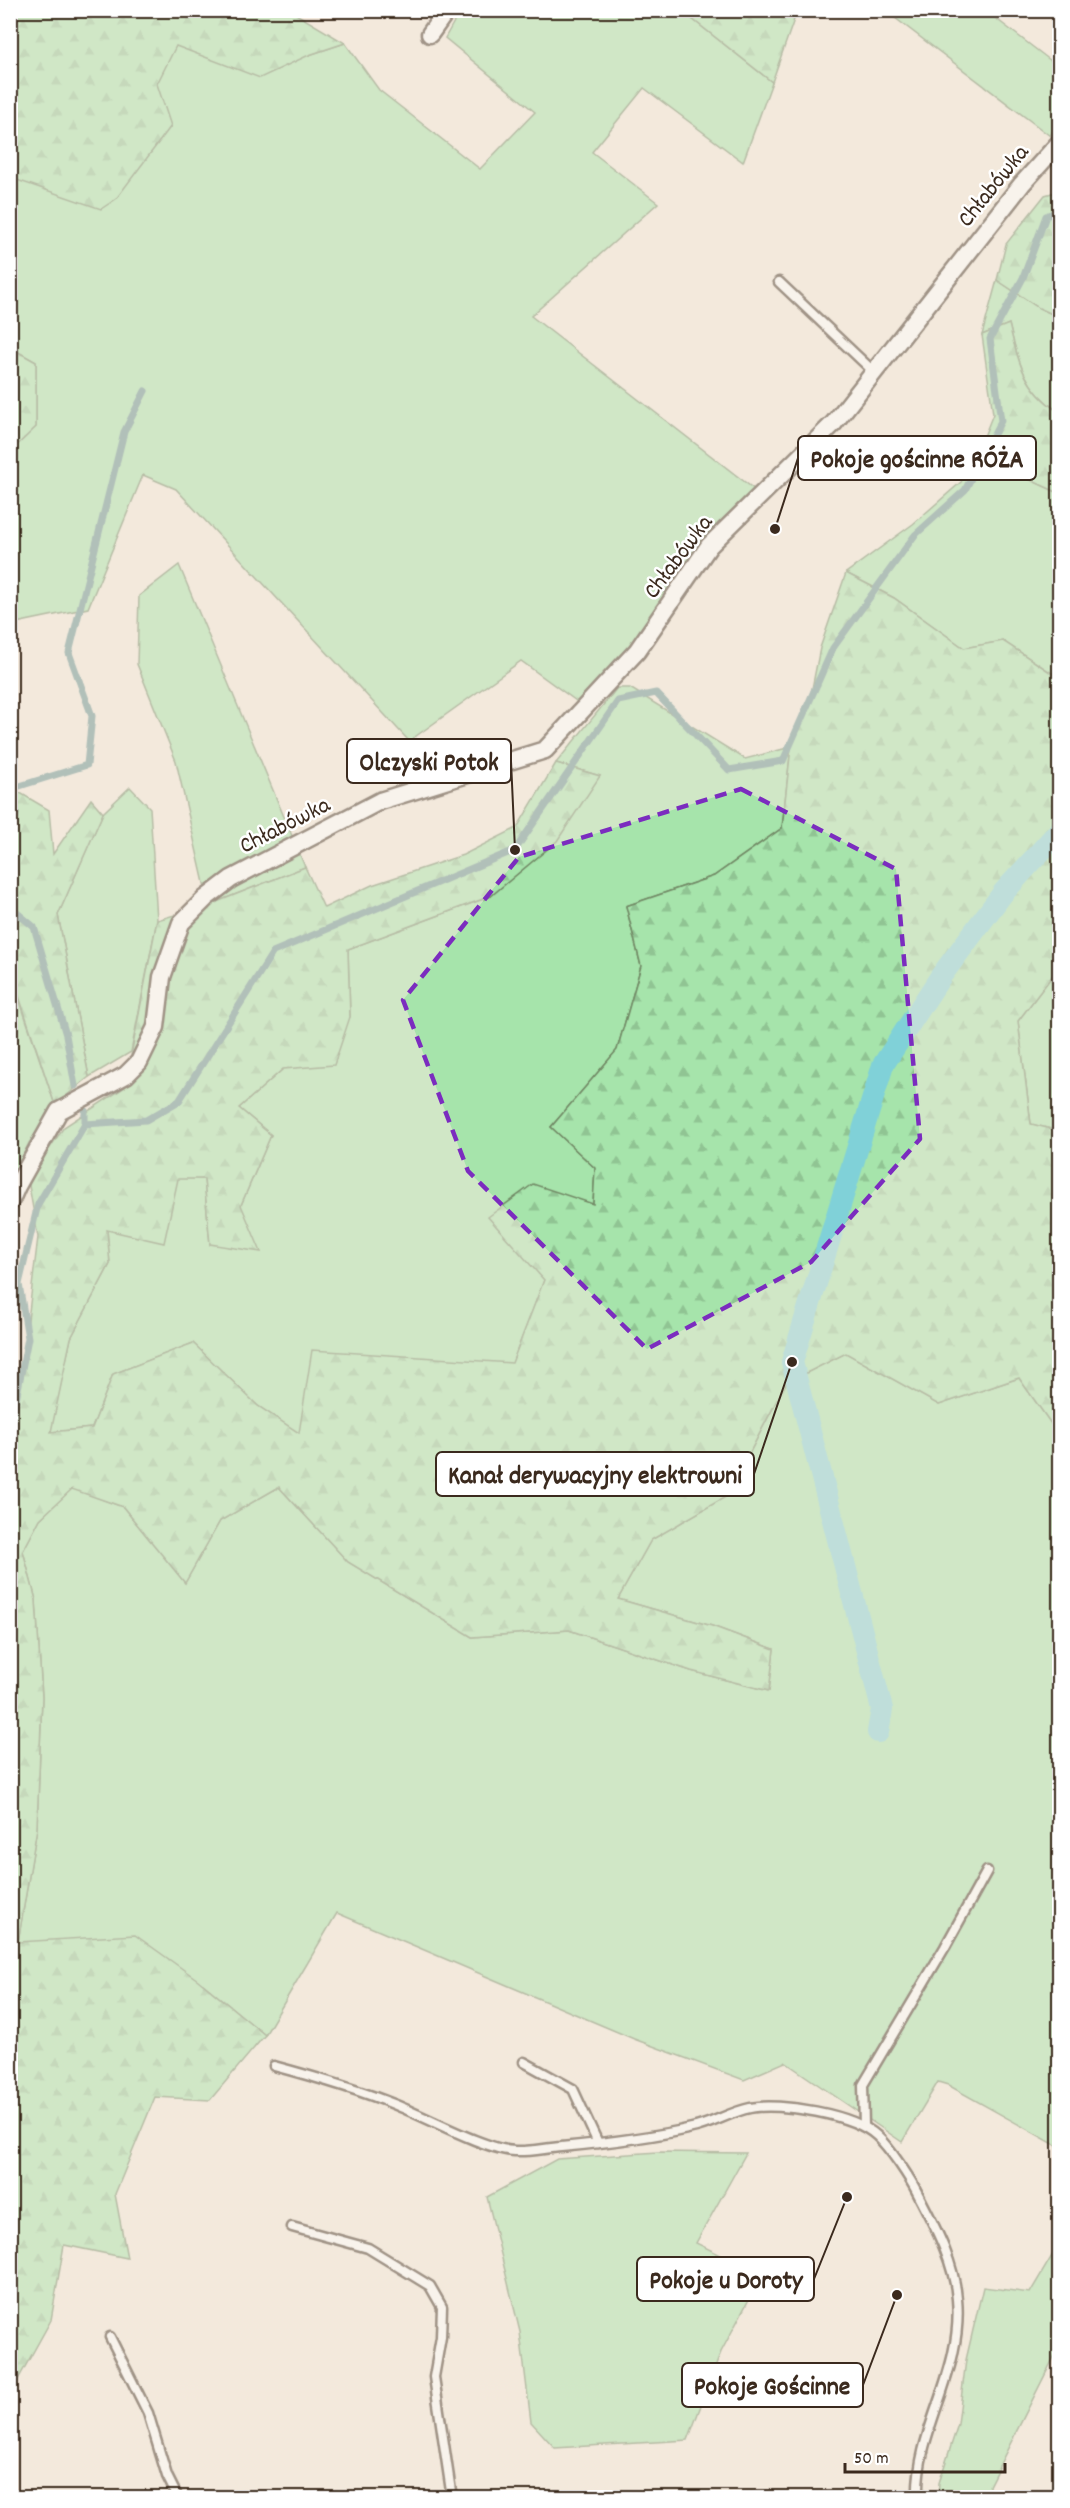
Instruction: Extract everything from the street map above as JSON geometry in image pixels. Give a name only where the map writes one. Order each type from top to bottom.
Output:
[{"type":"street","points":[[430,34],[447,10]]},
{"type":"street","name":"Chłabówka","points":[[10,1202],[59,1111],[126,1075],[139,1062],[156,1027],[162,977],[181,923],[206,897],[231,879],[380,801],[545,750],[637,651],[709,546],[834,423],[1022,184],[1059,142]]},
{"type":"lane","points":[[779,282],[873,372]]},
{"type":"lane","points":[[864,2126],[863,2085],[987,1871]]},
{"type":"lane","points":[[524,2062],[573,2089],[598,2143]]},
{"type":"lane","points":[[274,2066],[324,2079],[394,2104],[495,2147],[514,2151],[598,2143],[694,2128],[748,2109],[770,2105],[794,2107],[864,2126],[878,2136],[912,2183],[934,2223],[945,2252],[957,2298],[957,2343],[948,2379],[922,2454],[918,2498]]},
{"type":"lane","points":[[292,2227],[368,2248],[430,2286],[442,2307],[441,2337],[434,2377],[452,2498]]},
{"type":"lane","points":[[110,2337],[148,2413],[167,2476],[178,2498]]},
{"type":"highlighted area","points":[[741,789],[896,869],[920,1139],[811,1262],[647,1349],[468,1171],[403,1000],[519,857]]},
{"type":"green space","points":[[11,10],[291,11],[345,43],[309,55],[260,78],[176,46],[157,84],[171,126],[116,199],[101,209],[11,178]]},
{"type":"green space","points":[[11,11],[309,55],[345,43],[379,90],[480,169],[535,112],[445,38],[460,11],[682,11],[772,82],[743,162],[644,88],[592,152],[658,203],[531,316],[755,490],[639,642],[579,703],[521,661],[409,741],[176,489],[143,475],[88,608],[11,624],[11,451],[36,427],[36,362],[11,348]]},
{"type":"green space","points":[[682,11],[797,11],[772,82]]},
{"type":"green space","points":[[886,11],[986,11],[1059,67],[1059,120],[1050,136]]},
{"type":"green space","points":[[1060,191],[1059,317],[1039,308],[997,280],[1006,244],[1045,195]]},
{"type":"green space","points":[[997,280],[1039,308],[1059,317],[1059,412],[1047,403],[1031,385],[1020,363],[1009,324],[982,335]]},
{"type":"green space","points":[[1009,324],[1024,374],[1038,394],[1059,412],[1059,493],[993,463],[981,444],[993,414],[982,335]]},
{"type":"green space","points":[[11,348],[36,362],[36,427],[11,451]]},
{"type":"green space","points":[[981,444],[993,463],[1059,493],[1059,678],[1003,641],[964,648],[894,598],[846,573],[913,524],[961,482]]},
{"type":"green space","points":[[179,565],[305,867],[209,905],[176,761],[137,664],[139,596]]},
{"type":"green space","points":[[846,573],[894,598],[964,648],[1003,641],[1059,678],[1059,967],[1018,1021],[1031,1124],[1059,1131],[1059,1435],[1019,1378],[939,1405],[846,1353],[786,1383],[727,1496],[651,1540],[618,1599],[712,1626],[774,1649],[769,1691],[691,1671],[569,1630],[472,1637],[348,1562],[279,1487],[220,1521],[185,1583],[123,1507],[72,1489],[40,1519],[23,1551],[36,1600],[42,1697],[37,1828],[18,1942],[135,1935],[198,1980],[265,2035],[210,2100],[155,2097],[115,2194],[127,2258],[64,2245],[51,2320],[11,2392],[10,1470],[38,1237],[28,1180],[64,1127],[125,1087],[157,920],[209,905],[305,867],[324,908],[372,885],[463,855],[517,828],[556,763],[600,776],[557,841],[491,896],[348,949],[350,1017],[334,1065],[283,1069],[239,1108],[271,1135],[241,1205],[261,1252],[210,1244],[204,1179],[178,1179],[164,1243],[107,1230],[110,1264],[71,1338],[51,1432],[92,1428],[113,1374],[193,1343],[258,1406],[299,1433],[312,1350],[512,1363],[544,1280],[488,1217],[533,1184],[593,1204],[595,1168],[551,1127],[617,1050],[641,966],[626,906],[714,876],[782,828],[791,747],[809,704],[820,648]]},
{"type":"green space","points":[[617,688],[630,688],[745,759],[791,747],[782,828],[714,876],[626,906],[641,966],[617,1050],[551,1127],[595,1168],[593,1204],[544,1280],[512,1364],[443,1360],[299,1434],[258,1406],[193,1343],[113,1374],[92,1428],[50,1432],[71,1338],[110,1264],[107,1230],[178,1178],[204,1179],[210,1244],[241,1205],[271,1135],[239,1108],[283,1069],[350,1017],[348,949],[491,896],[600,776],[556,763]]},
{"type":"green space","points":[[10,787],[49,810],[53,854],[91,799],[103,813],[58,915],[89,1077],[55,1105],[11,972]]},
{"type":"green space","points":[[130,787],[150,808],[157,920],[131,1052],[89,1077],[58,915],[103,813]]},
{"type":"green space","points":[[1059,967],[1059,1131],[1031,1124],[1018,1021]]},
{"type":"green space","points":[[10,972],[55,1105],[29,1143],[11,1179]]},
{"type":"green space","points":[[846,1353],[939,1405],[1019,1378],[1059,1435],[1059,2147],[948,2085],[938,2082],[902,2142],[785,2062],[744,2080],[634,2039],[337,1913],[265,2035],[203,1984],[18,1942],[37,1828],[42,1697],[36,1600],[23,1551],[40,1519],[72,1488],[123,1507],[185,1583],[220,1521],[279,1487],[348,1562],[472,1637],[569,1630],[691,1671],[769,1691],[774,1649],[712,1626],[618,1599],[651,1540],[727,1496],[786,1383]]},
{"type":"green space","points":[[658,2152],[746,2153],[696,2243],[762,2275],[721,2352],[688,2440],[555,2448],[531,2422],[520,2332],[487,2197],[557,2159]]},
{"type":"green space","points":[[1059,2244],[1059,2347],[989,2486],[989,2497],[938,2497],[939,2483],[958,2424],[966,2360],[983,2287],[1030,2293]]},
{"type":"waterway","points":[[10,1430],[28,1338],[19,1284],[38,1204],[85,1124],[146,1120],[179,1101],[273,952],[515,850],[618,701],[656,693],[729,770],[783,761],[833,648],[915,535],[965,490],[1001,421],[990,339],[1023,278],[1046,216],[1060,210]]},
{"type":"waterway","points":[[10,789],[87,765],[92,716],[69,653],[124,432],[145,391]]},
{"type":"waterway","points":[[10,803],[16,813],[10,836]]},
{"type":"waterway","points":[[878,1732],[882,1709],[792,1362],[883,1065],[941,976],[1003,893],[1060,830]]},
{"type":"waterway","points":[[10,907],[34,927],[66,1035],[75,1086]]},
{"type":"waterway","points":[[85,1111],[85,1124]]},
{"type":"place","name":"Pokoje gościnne RÓŻA","points":[[775,529]]},
{"type":"place","name":"Olczyski Potok","points":[[515,850]]},
{"type":"place","name":"Kanał derywacyjny elektrowni","points":[[792,1362]]},
{"type":"place","name":"Pokoje u Doroty","points":[[847,2197]]},
{"type":"place","name":"Pokoje Gościnne","points":[[897,2295]]}]
